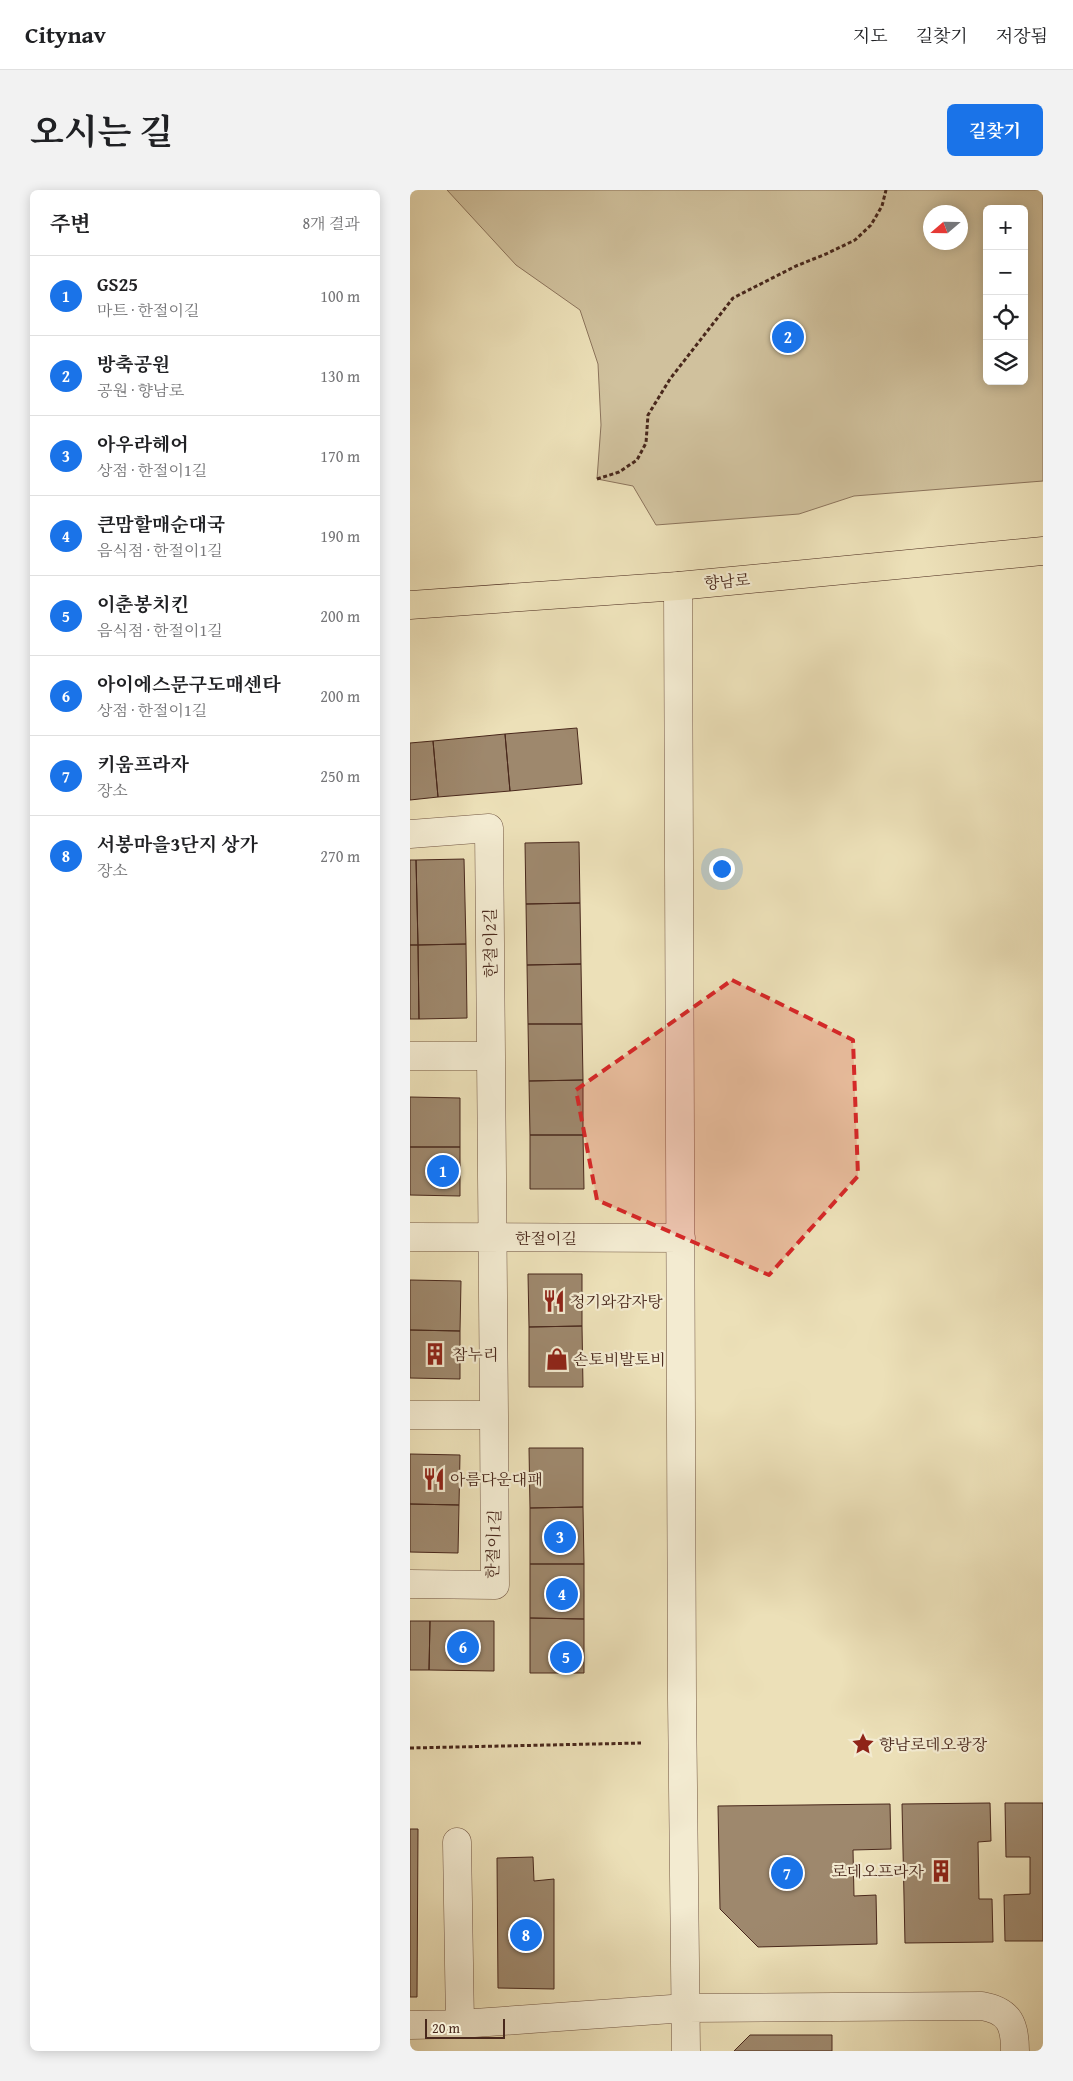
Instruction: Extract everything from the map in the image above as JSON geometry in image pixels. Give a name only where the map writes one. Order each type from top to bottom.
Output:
[{"type":"main road","name":"향남로","points":[[410,605],[678,586],[1043,551]]},
{"type":"street","points":[[678,586],[682,1699],[686,2051]]},
{"type":"street","name":"한절이2길","points":[[410,834],[489,828],[491,1056]]},
{"type":"street","points":[[410,1056],[491,1056],[494,1415],[410,1415]]},
{"type":"street","name":"한절이길","points":[[410,1237],[681,1238]]},
{"type":"street","name":"한절이1길","points":[[410,1584],[495,1585],[494,1415]]},
{"type":"street","points":[[457,1842],[460,2024]]},
{"type":"street","points":[[410,2026],[686,2008],[982,2006],[993,2008],[1003,2013],[1009,2020],[1014,2030],[1016,2051]]},
{"type":"path","points":[[597,479],[619,472],[637,460],[646,443],[648,415],[670,379],[733,298],[796,266],[855,240],[871,225],[882,206],[886,190]]},
{"type":"path","points":[[410,1748],[641,1742]]},
{"type":"highlighted area","points":[[732,980],[853,1040],[858,1176],[769,1275],[597,1200],[576,1090]]},
{"type":"shaded area","points":[[447,190],[1043,190],[1043,481],[854,496],[799,514],[656,525],[633,486],[597,479],[601,425],[598,364],[580,310],[516,265]]},
{"type":"building","points":[[577,728],[582,784],[510,791],[505,734]]},
{"type":"building","points":[[505,734],[510,791],[438,797],[433,741]]},
{"type":"building","points":[[433,741],[438,797],[410,800],[410,743]]},
{"type":"building","points":[[579,842],[580,903],[526,904],[525,843]]},
{"type":"building","points":[[464,859],[466,944],[418,945],[416,860]]},
{"type":"building","points":[[410,860],[416,860],[418,945],[410,945]]},
{"type":"building","points":[[580,903],[581,964],[527,965],[526,904]]},
{"type":"building","points":[[466,944],[467,1018],[419,1019],[418,945]]},
{"type":"building","points":[[410,945],[418,945],[419,1019],[410,1019]]},
{"type":"building","points":[[581,964],[582,1024],[528,1024],[527,965]]},
{"type":"building","points":[[528,1024],[582,1024],[583,1080],[529,1081]]},
{"type":"building","points":[[583,1080],[583,1135],[530,1135],[529,1081]]},
{"type":"building","points":[[410,1097],[460,1098],[460,1147],[410,1147]]},
{"type":"building","points":[[530,1135],[583,1135],[584,1189],[530,1189]]},
{"type":"building","points":[[410,1147],[460,1147],[460,1196],[410,1195]]},
{"type":"building","points":[[528,1274],[582,1274],[582,1326],[529,1327]]},
{"type":"building","points":[[410,1280],[461,1281],[460,1331],[410,1330]]},
{"type":"building","points":[[582,1326],[583,1387],[529,1387],[529,1327]]},
{"type":"building","name":"참누리","points":[[410,1330],[460,1331],[460,1379],[410,1378]]},
{"type":"building","points":[[529,1448],[583,1448],[583,1507],[530,1508]]},
{"type":"building","points":[[410,1454],[460,1455],[459,1505],[410,1504]]},
{"type":"building","points":[[410,1504],[459,1505],[458,1553],[410,1552]]},
{"type":"building","points":[[583,1507],[584,1564],[530,1564],[530,1508]]},
{"type":"building","points":[[530,1564],[584,1564],[584,1619],[530,1618]]},
{"type":"building","points":[[530,1618],[584,1619],[584,1673],[530,1673]]},
{"type":"building","points":[[410,1621],[430,1621],[429,1670],[410,1670]]},
{"type":"building","points":[[430,1621],[494,1621],[494,1671],[429,1670]]},
{"type":"building","name":"로데오프라자","points":[[990,1803],[991,1841],[978,1842],[979,1899],[992,1899],[993,1942],[905,1943],[902,1804]]},
{"type":"building","points":[[1005,1803],[1043,1803],[1043,1941],[1005,1941],[1004,1895],[1030,1894],[1030,1857],[1006,1857]]},
{"type":"building","points":[[890,1804],[891,1849],[853,1850],[854,1896],[876,1895],[877,1944],[758,1947],[720,1909],[718,1806]]},
{"type":"building","points":[[410,1829],[418,1829],[417,1997],[410,1997]]},
{"type":"building","points":[[533,1857],[534,1881],[554,1879],[554,1989],[498,1988],[497,1858]]},
{"type":"building","points":[[750,2035],[832,2035],[832,2051],[734,2051]]},
{"type":"place","name":"방축공원","points":[[788,337]]},
{"type":"place","name":"GS25","points":[[443,1171]]},
{"type":"place","name":"청기와감자탕","points":[[554,1301]]},
{"type":"place","name":"참누리","points":[[435,1354]]},
{"type":"place","name":"손토비발토비","points":[[557,1359]]},
{"type":"place","name":"아름다운대패","points":[[434,1479]]},
{"type":"place","name":"아우라헤어","points":[[560,1537]]},
{"type":"place","name":"큰맘할매순대국","points":[[562,1594]]},
{"type":"place","name":"아이에스문구도매센타","points":[[463,1647]]},
{"type":"place","name":"이춘봉치킨","points":[[566,1657]]},
{"type":"place","name":"향남로데오광장","points":[[863,1744]]},
{"type":"place","name":"로데오프라자","points":[[941,1871]]},
{"type":"place","name":"키움프라자","points":[[787,1873]]},
{"type":"place","name":"서봉마을3단지 상가","points":[[526,1935]]}]
